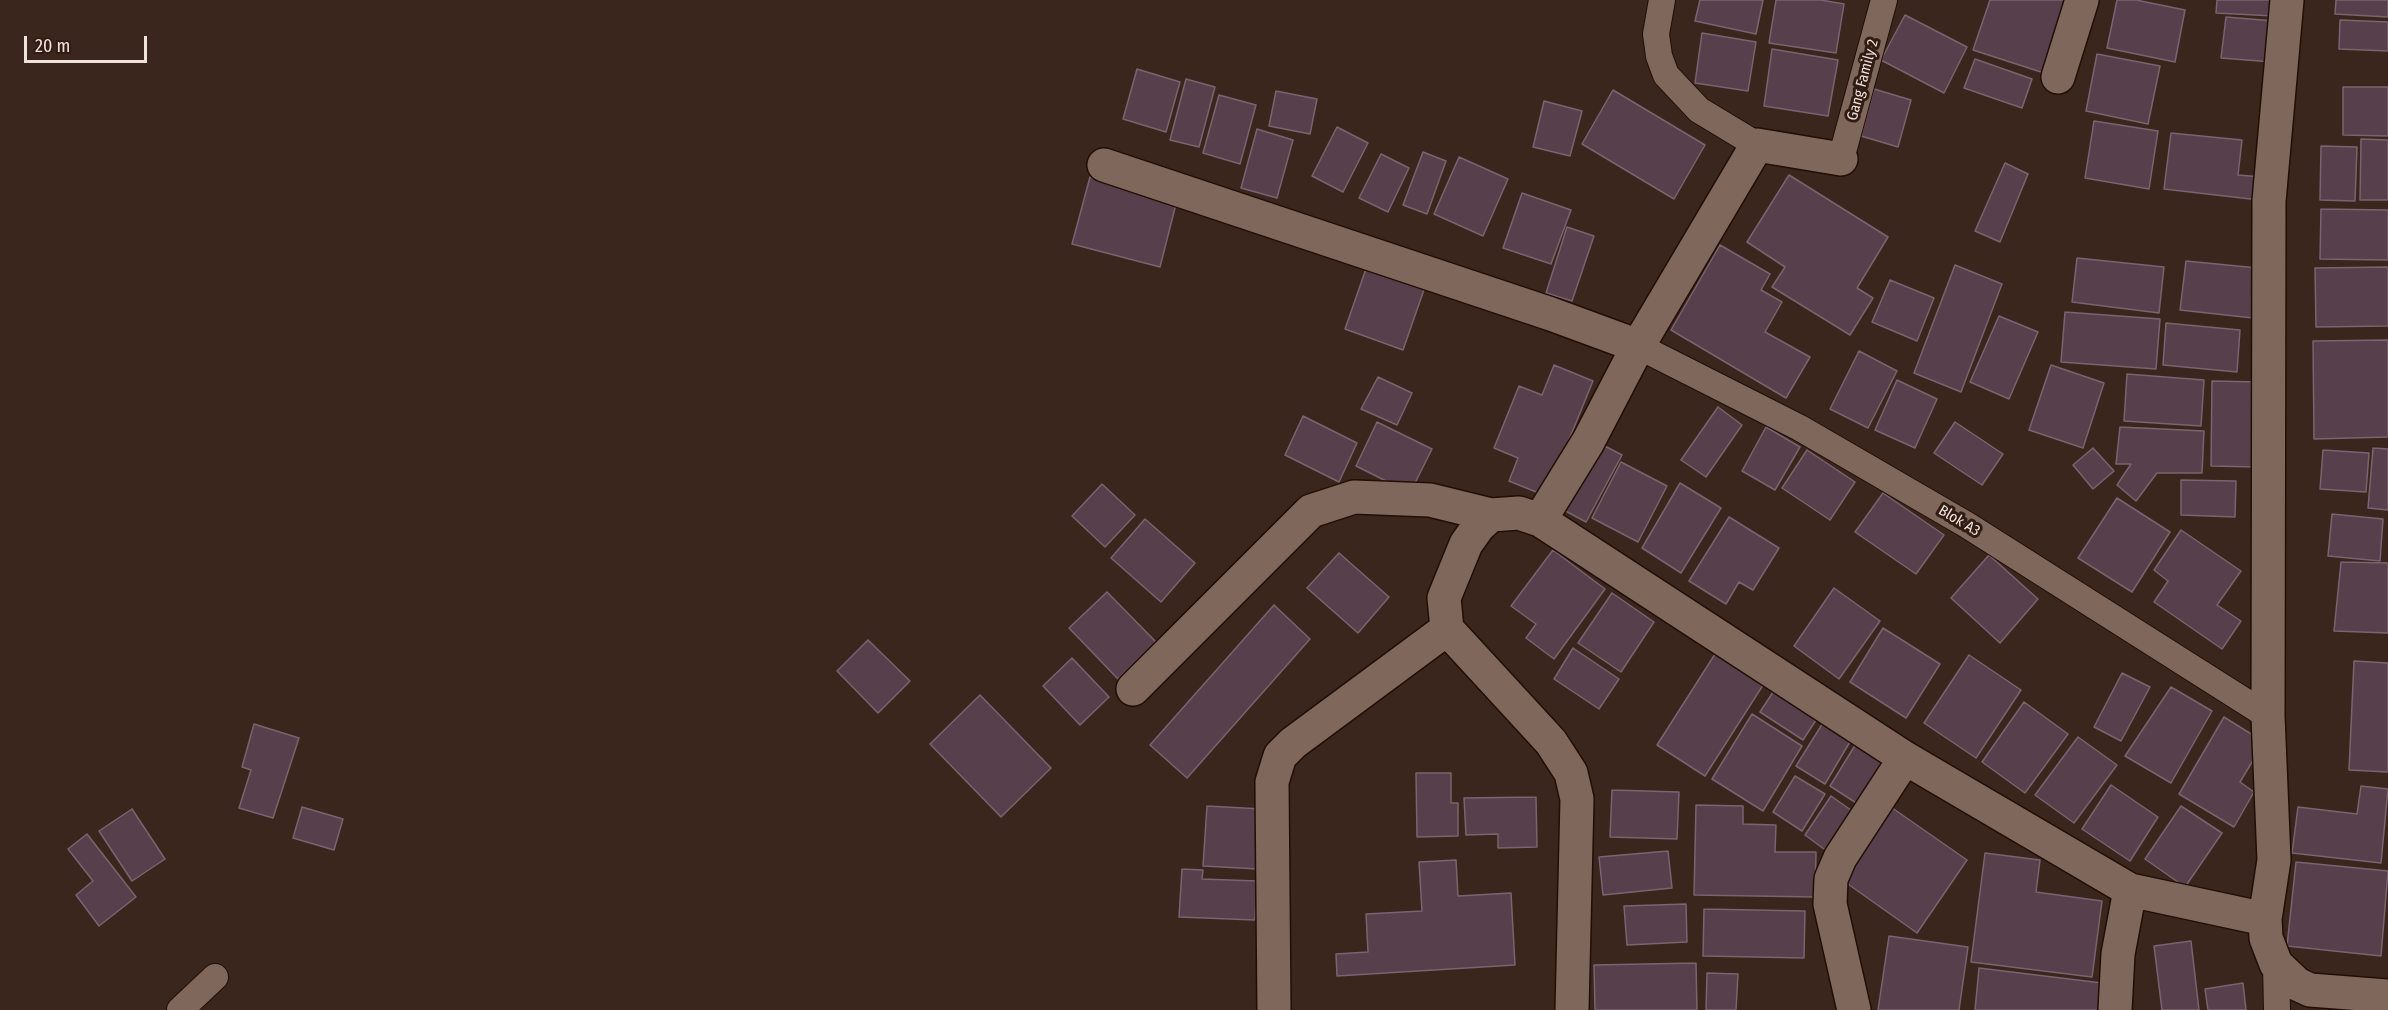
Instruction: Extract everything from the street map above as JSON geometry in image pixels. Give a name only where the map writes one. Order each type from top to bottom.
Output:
[{"type":"street","points":[[2058,77],[2082,0]]},
{"type":"street","points":[[2287,0],[2269,201],[2268,716],[2274,860],[2265,919],[2266,938],[2276,964],[2297,984],[2310,990],[2388,996]]},
{"type":"street","points":[[1540,520],[1588,442],[1638,346],[1757,145],[1841,159]]},
{"type":"street","points":[[1104,165],[1551,314],[1638,346]]},
{"type":"street","points":[[1133,689],[1311,511],[1354,496],[1430,500],[1491,515],[1519,513],[1540,520],[1905,758],[2130,890],[2265,919]]},
{"type":"street","points":[[1491,515],[1478,526],[1466,544],[1444,598],[1447,629],[1551,742],[1571,773],[1577,799],[1572,1010]]},
{"type":"street","points":[[1274,1010],[1272,782],[1280,756],[1293,743],[1447,629]]},
{"type":"street","points":[[1854,1010],[1830,904],[1831,879],[1840,858],[1905,758]]},
{"type":"street","points":[[2115,1010],[2118,954],[2130,890]]},
{"type":"lane","points":[[1662,0],[1656,34],[1659,56],[1666,75],[1699,110],[1757,145]]},
{"type":"lane","name":"Gang Family 2","points":[[1841,159],[1884,0]]},
{"type":"lane","name":"Blok A3","points":[[1638,346],[1800,428],[1967,525],[2268,716]]},
{"type":"lane","points":[[2276,964],[2277,1010]]},
{"type":"lane","points":[[180,1010],[215,976]]},
{"type":"building","points":[[1700,0],[1763,0],[1756,34],[1695,21]]},
{"type":"building","points":[[1776,0],[1821,0],[1844,4],[1836,53],[1769,43]]},
{"type":"building","points":[[1990,0],[2071,0],[2047,74],[1973,50]]},
{"type":"building","points":[[2117,0],[2136,0],[2185,10],[2175,62],[2107,48]]},
{"type":"building","points":[[2217,0],[2275,0],[2274,16],[2216,13]]},
{"type":"building","points":[[2336,0],[2388,0],[2388,17],[2335,14]]},
{"type":"building","points":[[1905,15],[1967,47],[1944,93],[1881,60]]},
{"type":"building","points":[[2226,17],[2275,21],[2272,62],[2221,58]]},
{"type":"building","points":[[2340,20],[2388,22],[2388,51],[2339,49]]},
{"type":"building","points":[[1702,33],[1756,42],[1748,91],[1695,83]]},
{"type":"building","points":[[1772,49],[1838,60],[1828,116],[1764,106]]},
{"type":"building","points":[[2097,54],[2160,66],[2148,124],[2086,111]]},
{"type":"building","points":[[1975,59],[2032,79],[2022,108],[1964,88]]},
{"type":"building","points":[[1137,69],[1180,82],[1166,132],[1123,119]]},
{"type":"building","points":[[1186,79],[1215,87],[1199,147],[1170,140]]},
{"type":"building","points":[[2343,87],[2388,87],[2388,136],[2343,135]]},
{"type":"building","points":[[1874,89],[1911,100],[1898,147],[1861,136]]},
{"type":"building","points":[[1613,90],[1705,145],[1674,199],[1582,144]]},
{"type":"building","points":[[1276,91],[1317,99],[1310,134],[1269,126]]},
{"type":"building","points":[[1219,95],[1256,105],[1240,164],[1203,153]]},
{"type":"building","points":[[1544,101],[1582,111],[1570,156],[1533,147]]},
{"type":"building","points":[[2094,121],[2158,131],[2149,189],[2085,178]]},
{"type":"building","points":[[1337,127],[1368,143],[1343,192],[1312,176]]},
{"type":"building","points":[[1257,129],[1293,140],[1277,198],[1241,188]]},
{"type":"building","points":[[2171,133],[2242,140],[2238,175],[2262,177],[2259,200],[2164,189]]},
{"type":"building","points":[[2361,139],[2388,140],[2388,200],[2360,200]]},
{"type":"building","points":[[2321,146],[2357,147],[2355,201],[2320,200]]},
{"type":"building","points":[[1423,152],[1446,161],[1427,214],[1403,205]]},
{"type":"building","points":[[1381,154],[1409,168],[1388,212],[1359,198]]},
{"type":"building","points":[[1459,157],[1508,179],[1483,236],[1434,214]]},
{"type":"building","points":[[2005,163],[2028,174],[2000,242],[1975,231]]},
{"type":"building","points":[[1789,175],[1888,237],[1857,288],[1873,298],[1850,335],[1772,287],[1785,267],[1747,242]]},
{"type":"building","points":[[1090,177],[1177,200],[1160,267],[1072,244]]},
{"type":"building","points":[[1522,193],[1571,210],[1551,264],[1503,248]]},
{"type":"building","points":[[2321,209],[2388,210],[2388,260],[2320,259]]},
{"type":"building","points":[[1567,227],[1594,236],[1572,301],[1546,293]]},
{"type":"building","points":[[1720,245],[1770,274],[1761,290],[1782,302],[1765,332],[1810,357],[1786,398],[1671,330]]},
{"type":"building","points":[[2077,258],[2164,267],[2159,313],[2072,302]]},
{"type":"building","points":[[2186,261],[2258,268],[2253,318],[2180,310]]},
{"type":"building","points":[[1368,263],[1426,284],[1403,350],[1345,329]]},
{"type":"building","points":[[1955,265],[2002,284],[1961,392],[1914,373]]},
{"type":"building","points":[[2388,267],[2388,326],[2316,327],[2315,268]]},
{"type":"building","points":[[1890,280],[1934,298],[1917,341],[1872,322]]},
{"type":"building","points":[[2065,312],[2160,319],[2156,369],[2061,362]]},
{"type":"building","points":[[1999,316],[2038,332],[2009,399],[1970,382]]},
{"type":"building","points":[[2166,323],[2240,330],[2237,372],[2163,365]]},
{"type":"building","points":[[2388,340],[2388,437],[2314,439],[2313,341]]},
{"type":"building","points":[[1859,351],[1897,371],[1868,428],[1830,409]]},
{"type":"building","points":[[1554,365],[1593,381],[1546,496],[1509,481],[1518,458],[1494,448],[1519,386],[1542,395]]},
{"type":"building","points":[[2051,365],[2104,383],[2083,448],[2029,430]]},
{"type":"building","points":[[2127,374],[2204,380],[2201,426],[2124,421]]},
{"type":"building","points":[[1378,377],[1412,393],[1397,425],[1361,409]]},
{"type":"building","points":[[1897,380],[1937,399],[1915,448],[1875,430]]},
{"type":"building","points":[[2212,381],[2259,382],[2257,467],[2211,466]]},
{"type":"building","points":[[1718,407],[1742,425],[1706,477],[1681,460]]},
{"type":"building","points":[[1303,416],[1357,443],[1339,482],[1285,455]]},
{"type":"building","points":[[1377,422],[1432,449],[1410,493],[1356,466]]},
{"type":"building","points":[[1955,422],[2003,454],[1982,485],[1934,453]]},
{"type":"building","points":[[1766,427],[1800,447],[1775,490],[1742,471]]},
{"type":"building","points":[[2120,427],[2204,431],[2202,473],[2157,473],[2136,501],[2117,485],[2131,464],[2116,464]]},
{"type":"building","points":[[1597,442],[1622,455],[1586,522],[1560,508]]},
{"type":"building","points":[[2093,448],[2114,471],[2093,489],[2073,465]]},
{"type":"building","points":[[2373,448],[2388,449],[2388,510],[2368,508]]},
{"type":"building","points":[[1807,450],[1855,482],[1830,520],[1782,488]]},
{"type":"building","points":[[2323,450],[2369,453],[2366,492],[2320,489]]},
{"type":"building","points":[[1621,462],[1667,486],[1638,542],[1592,518]]},
{"type":"building","points":[[2181,480],[2236,481],[2235,517],[2181,515]]},
{"type":"building","points":[[1680,483],[1721,508],[1681,573],[1642,548]]},
{"type":"building","points":[[1102,484],[1135,515],[1105,547],[1072,516]]},
{"type":"building","points":[[1883,493],[1944,535],[1916,574],[1855,532]]},
{"type":"building","points":[[2117,498],[2170,532],[2132,592],[2078,558]]},
{"type":"building","points":[[2332,514],[2383,519],[2380,561],[2328,556]]},
{"type":"building","points":[[1729,517],[1779,548],[1753,590],[1739,582],[1726,604],[1689,581]]},
{"type":"building","points":[[1145,519],[1195,563],[1161,602],[1111,558]]},
{"type":"building","points":[[2181,530],[2241,571],[2217,605],[2241,621],[2222,649],[2154,602],[2168,581],[2154,570]]},
{"type":"building","points":[[1553,550],[1605,589],[1554,659],[1526,638],[1536,624],[1511,606]]},
{"type":"building","points":[[1339,553],[1389,597],[1358,633],[1307,588]]},
{"type":"building","points":[[1989,555],[2038,599],[2000,643],[1951,598]]},
{"type":"building","points":[[2341,562],[2388,563],[2388,633],[2334,631]]},
{"type":"building","points":[[1834,588],[1880,621],[1839,679],[1794,646]]},
{"type":"building","points":[[1107,592],[1156,642],[1118,679],[1069,628]]},
{"type":"building","points":[[1612,593],[1654,622],[1621,672],[1578,643]]},
{"type":"building","points":[[1274,605],[1310,639],[1187,778],[1150,745]]},
{"type":"building","points":[[1883,628],[1940,664],[1906,718],[1850,682]]},
{"type":"building","points":[[868,640],[910,681],[878,713],[837,671]]},
{"type":"building","points":[[1573,648],[1619,679],[1599,709],[1554,679]]},
{"type":"building","points":[[1717,651],[1765,682],[1705,776],[1657,745]]},
{"type":"building","points":[[1969,655],[2021,690],[1976,758],[1924,723]]},
{"type":"building","points":[[1072,658],[1109,697],[1080,725],[1043,686]]},
{"type":"building","points":[[2354,661],[2388,663],[2388,772],[2349,770]]},
{"type":"building","points":[[2122,673],[2150,687],[2121,741],[2094,727]]},
{"type":"building","points":[[1777,686],[1820,714],[1803,740],[1760,712]]},
{"type":"building","points":[[2171,687],[2212,711],[2171,783],[2125,756]]},
{"type":"building","points":[[980,695],[1051,768],[1001,817],[930,744]]},
{"type":"building","points":[[2024,702],[2068,734],[2025,793],[1982,762]]},
{"type":"building","points":[[1752,714],[1802,746],[1763,811],[1712,779]]},
{"type":"building","points":[[2224,717],[2264,742],[2240,782],[2254,792],[2234,827],[2179,794]]},
{"type":"building","points":[[1826,718],[1854,735],[1825,784],[1796,766]]},
{"type":"building","points":[[254,724],[299,738],[273,818],[239,808],[251,770],[242,767]]},
{"type":"building","points":[[2078,737],[2117,765],[2074,823],[2035,795]]},
{"type":"building","points":[[1859,739],[1893,760],[1864,808],[1830,786]]},
{"type":"building","points":[[1416,773],[1451,773],[1451,803],[1458,803],[1458,836],[1417,837]]},
{"type":"building","points":[[1795,776],[1825,794],[1802,831],[1773,812]]},
{"type":"building","points":[[2111,785],[2158,817],[2130,861],[2082,829]]},
{"type":"building","points":[[2361,786],[2388,789],[2381,863],[2292,853],[2298,807],[2357,814]]},
{"type":"building","points":[[1612,790],[1679,792],[1677,839],[1610,837]]},
{"type":"building","points":[[1831,796],[1855,813],[1828,852],[1805,835]]},
{"type":"building","points":[[1536,797],[1537,847],[1498,848],[1498,834],[1466,835],[1464,798]]},
{"type":"building","points":[[1696,805],[1743,806],[1743,824],[1776,825],[1775,852],[1816,852],[1815,897],[1694,895]]},
{"type":"building","points":[[1888,805],[1967,860],[1917,933],[1838,877]]},
{"type":"building","points":[[1207,806],[1262,809],[1258,869],[1203,866]]},
{"type":"building","points":[[2181,806],[2222,833],[2185,887],[2145,859]]},
{"type":"building","points":[[302,807],[343,819],[334,850],[293,838]]},
{"type":"building","points":[[132,809],[165,859],[132,881],[99,831]]},
{"type":"building","points":[[87,834],[136,897],[99,926],[76,895],[93,881],[68,849]]},
{"type":"building","points":[[1668,851],[1672,888],[1603,895],[1599,857]]},
{"type":"building","points":[[1985,853],[2040,860],[2036,892],[2102,901],[2092,977],[1971,962]]},
{"type":"building","points":[[1456,860],[1458,896],[1511,893],[1515,965],[1337,976],[1336,954],[1368,952],[1366,914],[1422,911],[1419,862]]},
{"type":"building","points":[[2296,862],[2388,871],[2381,956],[2287,946]]},
{"type":"building","points":[[1182,869],[1203,870],[1202,879],[1257,881],[1255,920],[1179,917]]},
{"type":"building","points":[[1686,904],[1687,942],[1627,945],[1624,906]]},
{"type":"building","points":[[1704,909],[1805,911],[1804,958],[1703,956]]},
{"type":"building","points":[[1889,936],[1968,947],[1959,1010],[1878,1010]]},
{"type":"building","points":[[2191,941],[2199,1010],[2162,1010],[2154,946]]},
{"type":"building","points":[[1696,963],[1697,1010],[1595,1010],[1594,965]]},
{"type":"building","points":[[1979,968],[2102,983],[2099,1010],[1975,1010]]},
{"type":"building","points":[[1707,973],[1738,974],[1736,1010],[1706,1010]]},
{"type":"building","points":[[2243,983],[2246,1010],[2208,1010],[2205,989]]}]
